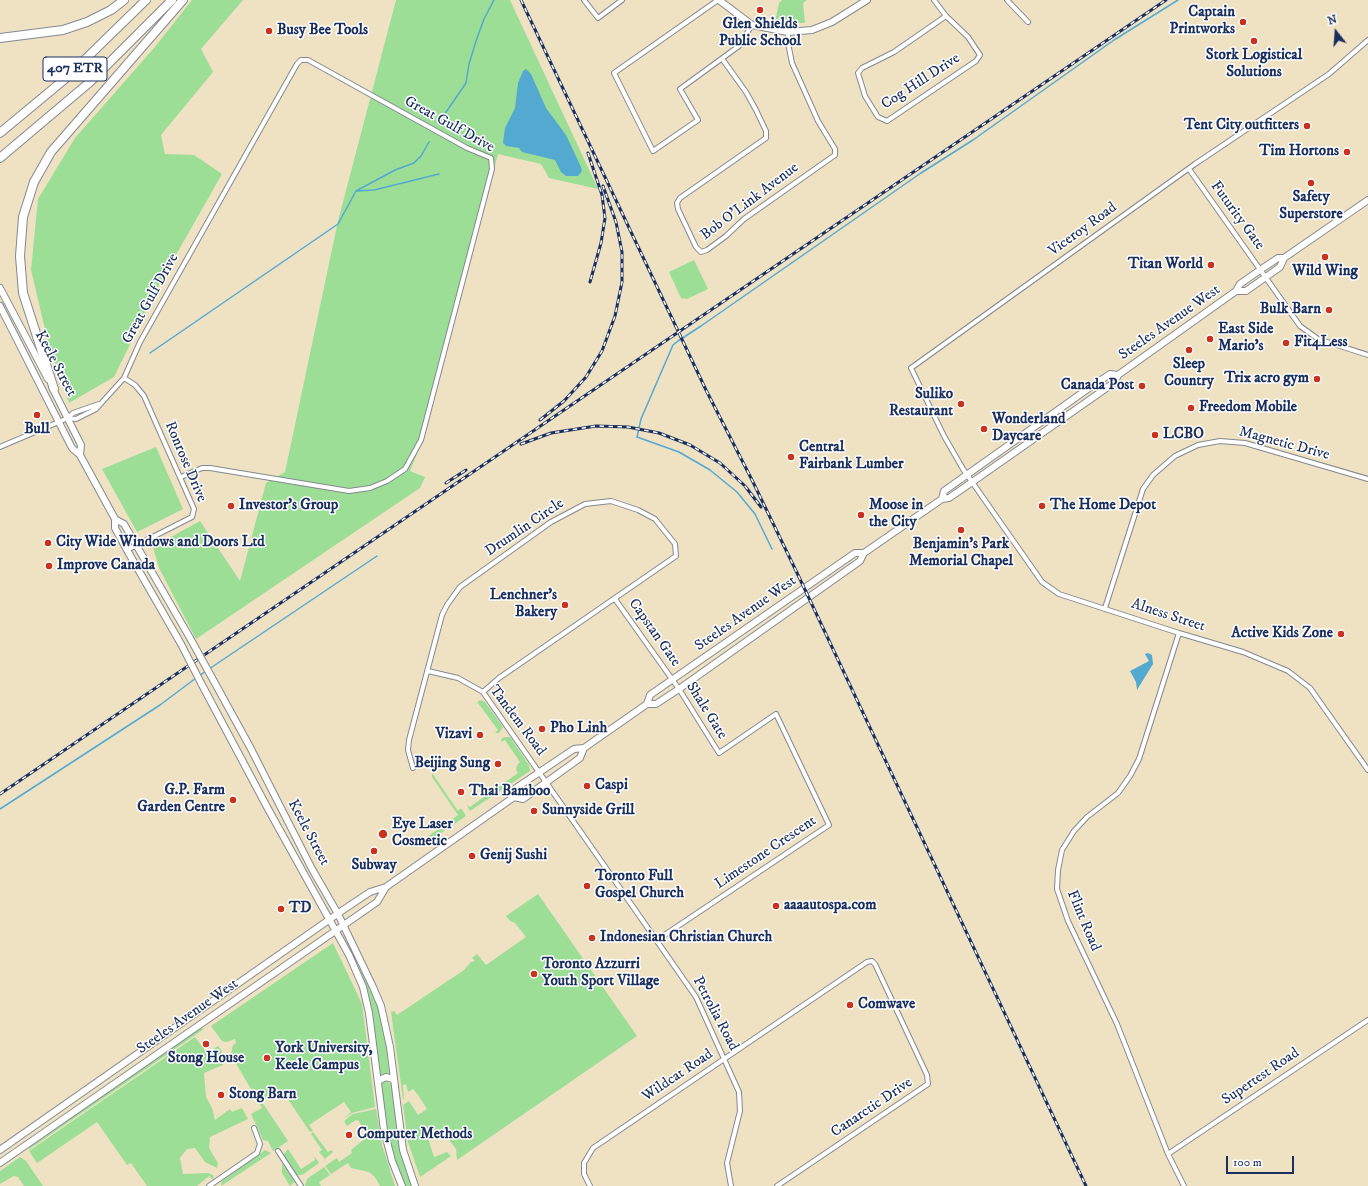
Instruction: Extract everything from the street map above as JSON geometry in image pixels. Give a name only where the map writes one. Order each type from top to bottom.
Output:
[{"type":"highway","points":[[0,38],[63,30],[87,22],[111,10],[124,0]]},
{"type":"highway","name":"407 ETR","points":[[0,133],[64,79],[146,0]]},
{"type":"highway","name":"407 ETR","points":[[0,158],[90,82],[172,0]]},
{"type":"highway","points":[[54,389],[23,293],[20,256],[23,217],[34,182],[51,152],[183,0]]},
{"type":"main road","points":[[718,0],[752,25],[788,32],[812,30],[832,22],[867,0]]},
{"type":"main road","name":"Steeles Avenue West","points":[[1236,291],[1246,291],[1265,278],[1280,267],[1284,258],[1368,200]]},
{"type":"main road","name":"Steeles Avenue West","points":[[514,797],[516,788],[574,749],[584,748],[647,704],[656,704],[679,689],[860,561],[864,553],[942,499],[949,498],[1115,382],[1118,375],[1236,291],[1240,284],[1278,258],[1284,258]]},
{"type":"main road","name":"Keele Street","points":[[0,288],[54,389],[81,445],[80,455]]},
{"type":"main road","name":"Keele Street","points":[[0,306],[72,448],[80,455],[114,519],[115,528],[181,644],[349,955],[367,1000],[384,1130],[394,1166],[402,1186]]},
{"type":"main road","name":"Steeles Avenue West","points":[[942,499],[944,492],[1089,388],[1110,374],[1118,375]]},
{"type":"main road","points":[[1089,388],[1094,396]]},
{"type":"main road","name":"Keele Street","points":[[114,519],[124,524],[155,576],[250,747],[312,869],[344,925],[381,1006],[390,1047],[403,1150],[415,1186]]},
{"type":"main road","name":"Steeles Avenue West","points":[[647,704],[650,695],[673,681],[855,553],[864,553]]},
{"type":"main road","name":"Steeles Avenue West","points":[[0,1150],[370,892],[386,887],[514,797],[523,798],[580,758],[584,748]]},
{"type":"main road","name":"Steeles Avenue West","points":[[0,1163],[378,902],[386,887]]},
{"type":"main road","points":[[378,1081],[386,1077],[393,1079]]},
{"type":"street","points":[[584,0],[598,18],[622,0]]},
{"type":"street","points":[[718,0],[614,73],[653,151],[698,120],[680,89],[723,60],[739,46],[752,25]]},
{"type":"street","name":"Cog Hill Drive","points":[[934,0],[946,16],[968,37],[980,55],[976,61],[887,122],[878,117],[865,96],[858,73],[862,68],[894,52],[946,16]]},
{"type":"street","points":[[1007,0],[1028,22]]},
{"type":"street","name":"Bob O'Link Avenue","points":[[723,60],[746,92],[756,110],[766,131],[766,138],[680,198],[677,203],[678,209],[696,247],[701,252],[707,250],[726,236],[744,219],[835,155],[835,149],[818,121],[792,63],[788,43],[788,32]]},
{"type":"street","name":"Viceroy Road","points":[[968,476],[944,436],[911,368],[1189,169],[1329,74],[1368,40]]},
{"type":"street","name":"Great Gulf Drive","points":[[0,447],[68,418],[73,413],[99,404],[124,378],[140,342],[296,64],[301,60],[308,60],[467,148],[491,158],[492,169],[421,440],[405,469],[387,481],[370,488],[349,491],[210,468],[202,468],[181,477]]},
{"type":"street","name":"Futurity Gate","points":[[1189,169],[1296,322],[1318,339],[1368,355]]},
{"type":"street","name":"Ronrose Drive","points":[[124,378],[135,385],[144,396],[194,509],[192,517],[127,550]]},
{"type":"street","name":"Magnetic Drive","points":[[1105,608],[1143,489],[1153,475],[1175,456],[1198,445],[1220,441],[1245,443],[1368,480]]},
{"type":"street","name":"Alness Street","points":[[968,476],[1042,582],[1059,594],[1245,653],[1288,671],[1310,688],[1368,770]]},
{"type":"street","name":"Drumlin Circle","points":[[428,670],[442,615],[447,605],[460,587],[551,522],[585,504],[611,501],[638,510],[655,519],[675,544],[676,556],[498,678],[483,692]]},
{"type":"street","name":"Capstan Gate","points":[[615,599],[673,681]]},
{"type":"street","name":"Flint Road","points":[[1179,633],[1139,759],[1130,776],[1118,793],[1087,817],[1074,831],[1062,850],[1058,870],[1057,889],[1068,921],[1117,1024],[1168,1154],[1184,1186]]},
{"type":"street","points":[[413,768],[408,750],[409,740],[428,670]]},
{"type":"street","name":"Tandem Road","points":[[428,670],[458,678],[483,692],[540,772]]},
{"type":"street","name":"Shale Gate","points":[[673,681],[719,753]]},
{"type":"street","name":"Limestone Crescent","points":[[656,940],[829,825],[776,714],[719,753]]},
{"type":"street","points":[[1362,762],[1368,758]]},
{"type":"street","name":"Petrolia Road","points":[[540,772],[696,997],[737,1084],[740,1097],[739,1116],[728,1156],[727,1171],[731,1186]]},
{"type":"street","name":"Wildcat Road","points":[[590,1186],[584,1174],[584,1162],[593,1148],[867,962],[872,962]]},
{"type":"street","name":"Canarctic Drive","points":[[777,1186],[928,1084],[927,1075],[872,962]]},
{"type":"street","name":"Supertest Road","points":[[1168,1154],[1368,1020]]},
{"type":"street","points":[[212,1185],[257,1153],[260,1144],[254,1128]]},
{"type":"street","points":[[278,1151],[301,1186]]},
{"type":"green space","points":[[192,0],[243,0],[201,49],[213,72],[161,135],[165,154],[194,155],[222,174],[160,283],[114,377],[69,403],[49,346],[31,270],[38,199],[75,138],[154,48]]},
{"type":"green space","points":[[396,0],[510,0],[598,189],[549,178],[541,164],[498,154],[422,442],[410,471],[425,477],[420,488],[196,639],[159,568],[153,547],[200,521],[240,581],[266,483],[285,472],[338,221]]},
{"type":"green space","points":[[782,0],[807,0],[803,3],[805,23],[775,22],[779,3]]},
{"type":"green space","points":[[694,260],[708,289],[687,299],[681,298],[669,272]]},
{"type":"green space","points":[[156,447],[183,509],[137,532],[102,469]]},
{"type":"green space","points":[[480,700],[485,702],[503,727],[499,733],[495,733],[498,730],[478,703],[475,705]]},
{"type":"green space","points":[[510,737],[529,765],[530,771],[470,811],[467,805],[470,807],[518,773],[516,770],[517,765],[520,762],[505,740],[501,742],[502,738]]},
{"type":"green space","points":[[432,773],[458,811],[461,808],[466,816],[422,846],[420,842],[458,815],[432,777]]},
{"type":"green space","points":[[538,894],[637,1036],[457,1160],[456,1149],[447,1137],[444,1139],[442,1132],[431,1135],[429,1128],[421,1131],[424,1140],[428,1138],[434,1157],[447,1152],[451,1156],[420,1177],[408,1142],[403,1105],[409,1101],[418,1115],[427,1109],[413,1089],[408,1092],[406,1084],[403,1085],[403,1099],[391,1012],[394,1011],[397,1015],[464,970],[471,962],[475,961],[472,958],[477,954],[486,965],[526,937],[515,923],[510,921],[506,916]]},
{"type":"green space","points":[[333,943],[362,1004],[375,1107],[352,1113],[343,1119],[351,1112],[344,1102],[309,1125],[313,1131],[310,1132],[281,1089],[262,1102],[288,1141],[273,1151],[268,1141],[263,1140],[251,1114],[262,1108],[231,1053],[233,1045],[236,1043],[235,1039],[227,1042],[222,1041],[211,1026]]},
{"type":"green space","points":[[357,961],[379,1009],[386,1043],[389,1074],[380,1075],[368,991]]},
{"type":"green space","points":[[200,1028],[204,1029],[28,1150],[30,1147]]},
{"type":"green space","points":[[195,1037],[207,1053],[218,1046],[221,1050],[223,1065],[204,1073],[206,1097],[212,1108],[215,1120],[230,1109],[232,1112],[242,1108],[248,1119],[210,1137],[209,1148],[218,1163],[217,1168],[205,1162],[195,1148],[187,1149],[180,1158],[183,1174],[208,1173],[213,1175],[214,1180],[209,1176],[197,1186],[147,1186],[131,1163],[127,1165],[97,1122],[37,1163],[29,1151]]},
{"type":"green space","points":[[386,1080],[391,1084],[400,1145],[412,1186],[405,1186],[393,1156],[387,1131],[381,1084]]},
{"type":"green space","points":[[376,1109],[382,1145],[395,1186],[380,1186],[375,1177],[369,1172],[351,1168],[348,1163],[331,1174],[325,1166],[337,1158],[339,1162],[352,1153],[351,1150],[367,1137],[359,1121],[356,1120],[347,1126],[344,1121],[353,1114]]},
{"type":"green space","points":[[313,1132],[328,1152],[331,1150],[333,1152],[325,1159],[319,1152],[322,1150],[311,1134]]},
{"type":"green space","points":[[288,1149],[301,1169],[315,1160],[314,1156],[319,1163],[302,1175],[297,1175],[283,1155]]},
{"type":"green space","points":[[265,1150],[271,1153],[221,1186],[222,1181]]},
{"type":"green space","points":[[20,1157],[26,1161],[43,1186],[24,1186],[18,1177],[14,1176],[0,1184],[0,1171]]},
{"type":"green space","points":[[282,1163],[295,1182],[290,1186],[282,1173]]},
{"type":"green space","points":[[324,1167],[330,1175],[319,1182],[321,1186],[305,1186],[307,1179]]},
{"type":"water","points":[[526,69],[531,74],[546,108],[566,135],[581,167],[582,171],[578,176],[566,176],[561,172],[555,160],[522,152],[519,148],[506,146],[503,143],[505,128],[515,108],[518,83],[523,71]]},
{"type":"water","points":[[1148,653],[1152,655],[1153,664],[1137,690],[1136,682],[1130,671],[1149,661],[1145,654]]},
{"type":"waterway","points":[[440,121],[466,83],[469,64],[476,41],[484,19],[494,0]]},
{"type":"waterway","points":[[772,549],[755,514],[737,492],[710,470],[679,452],[637,437],[641,419],[673,345],[921,173],[973,140],[1114,40],[1178,0]]},
{"type":"waterway","points":[[150,353],[338,224],[356,191],[395,170],[414,163],[421,156],[429,142]]},
{"type":"waterway","points":[[356,191],[374,190],[439,174]]},
{"type":"waterway","points":[[209,669],[377,556]]},
{"type":"waterway","points":[[199,676],[206,671]]},
{"type":"waterway","points":[[0,809],[160,705],[196,678]]},
{"type":"railway","points":[[521,0],[706,390],[799,577],[1086,1186]]},
{"type":"railway","points":[[0,794],[1166,0]]},
{"type":"railway","points":[[588,153],[602,195],[605,218],[601,243],[590,282]]},
{"type":"railway","points":[[540,420],[564,401],[586,377],[602,351],[615,316],[622,282],[622,252],[616,222],[603,186]]},
{"type":"railway","points":[[521,444],[551,433],[596,426],[628,427],[659,433],[690,445],[720,463],[745,486],[761,507]]},
{"type":"railway","points":[[446,483],[466,470]]},
{"type":"place","name":"Glen Shields Public School","points":[[760,10]]},
{"type":"place","name":"Captain Printworks","points":[[1243,22]]},
{"type":"place","name":"Busy Bee Tools","points":[[269,31]]},
{"type":"place","name":"Stork Logistical Solutions","points":[[1254,41]]},
{"type":"place","name":"Tent City outfitters","points":[[1307,126]]},
{"type":"place","name":"Tim Hortons","points":[[1347,152]]},
{"type":"place","name":"Safety Superstore","points":[[1311,183]]},
{"type":"place","name":"Wild Wing","points":[[1325,257]]},
{"type":"place","name":"Titan World","points":[[1211,265]]},
{"type":"place","name":"Bulk Barn","points":[[1329,310]]},
{"type":"place","name":"East Side Mario's","points":[[1210,339]]},
{"type":"place","name":"Fit4Less","points":[[1286,343]]},
{"type":"place","name":"Sleep Country","points":[[1189,350]]},
{"type":"place","name":"Trix acro gym","points":[[1317,379]]},
{"type":"place","name":"Canada Post","points":[[1142,386]]},
{"type":"place","name":"Suliko Restaurant","points":[[961,404]]},
{"type":"place","name":"Freedom Mobile","points":[[1191,408]]},
{"type":"place","name":"Bull","points":[[37,415]]},
{"type":"place","name":"Wonderland Daycare","points":[[984,429]]},
{"type":"place","name":"LCBO","points":[[1155,435]]},
{"type":"place","name":"Central Fairbank Lumber","points":[[791,457]]},
{"type":"place","name":"Investor's Group","points":[[231,506]]},
{"type":"place","name":"The Home Depot","points":[[1042,506]]},
{"type":"place","name":"Moose in the City","points":[[861,515]]},
{"type":"place","name":"Benjamin's Park Memorial Chapel","points":[[961,530]]},
{"type":"place","name":"City Wide Windows and Doors Ltd","points":[[48,543]]},
{"type":"place","name":"Improve Canada","points":[[49,566]]},
{"type":"place","name":"Lenchner's Bakery","points":[[565,605]]},
{"type":"place","name":"Active Kids Zone","points":[[1341,634]]},
{"type":"place","name":"Pho Linh","points":[[542,729]]},
{"type":"place","name":"Vizavi","points":[[480,735]]},
{"type":"place","name":"Beijing Sung","points":[[498,764]]},
{"type":"place","name":"Caspi","points":[[587,786]]},
{"type":"place","name":"Thai Bamboo","points":[[461,792]]},
{"type":"place","name":"G.P. Farm Garden Centre","points":[[233,800]]},
{"type":"place","name":"Sunnyside Grill","points":[[534,811]]},
{"type":"place","name":"Eye Laser Cosmetic","points":[[383,834]]},
{"type":"place","name":"Subway","points":[[374,851]]},
{"type":"place","name":"Genij Sushi","points":[[472,856]]},
{"type":"place","name":"Toronto Full Gospel Church","points":[[587,886]]},
{"type":"place","name":"aaaautospa.com","points":[[776,906]]},
{"type":"place","name":"TD","points":[[281,909]]},
{"type":"place","name":"Indonesian Christian Church","points":[[592,938]]},
{"type":"place","name":"Toronto Azzurri Youth Sport Village","points":[[534,974]]},
{"type":"place","name":"Comwave","points":[[850,1005]]},
{"type":"place","name":"Stong House","points":[[206,1044]]},
{"type":"place","name":"York University, Keele Campus","points":[[267,1058]]},
{"type":"place","name":"Stong Barn","points":[[221,1095]]},
{"type":"place","name":"Computer Methods","points":[[349,1135]]}]
